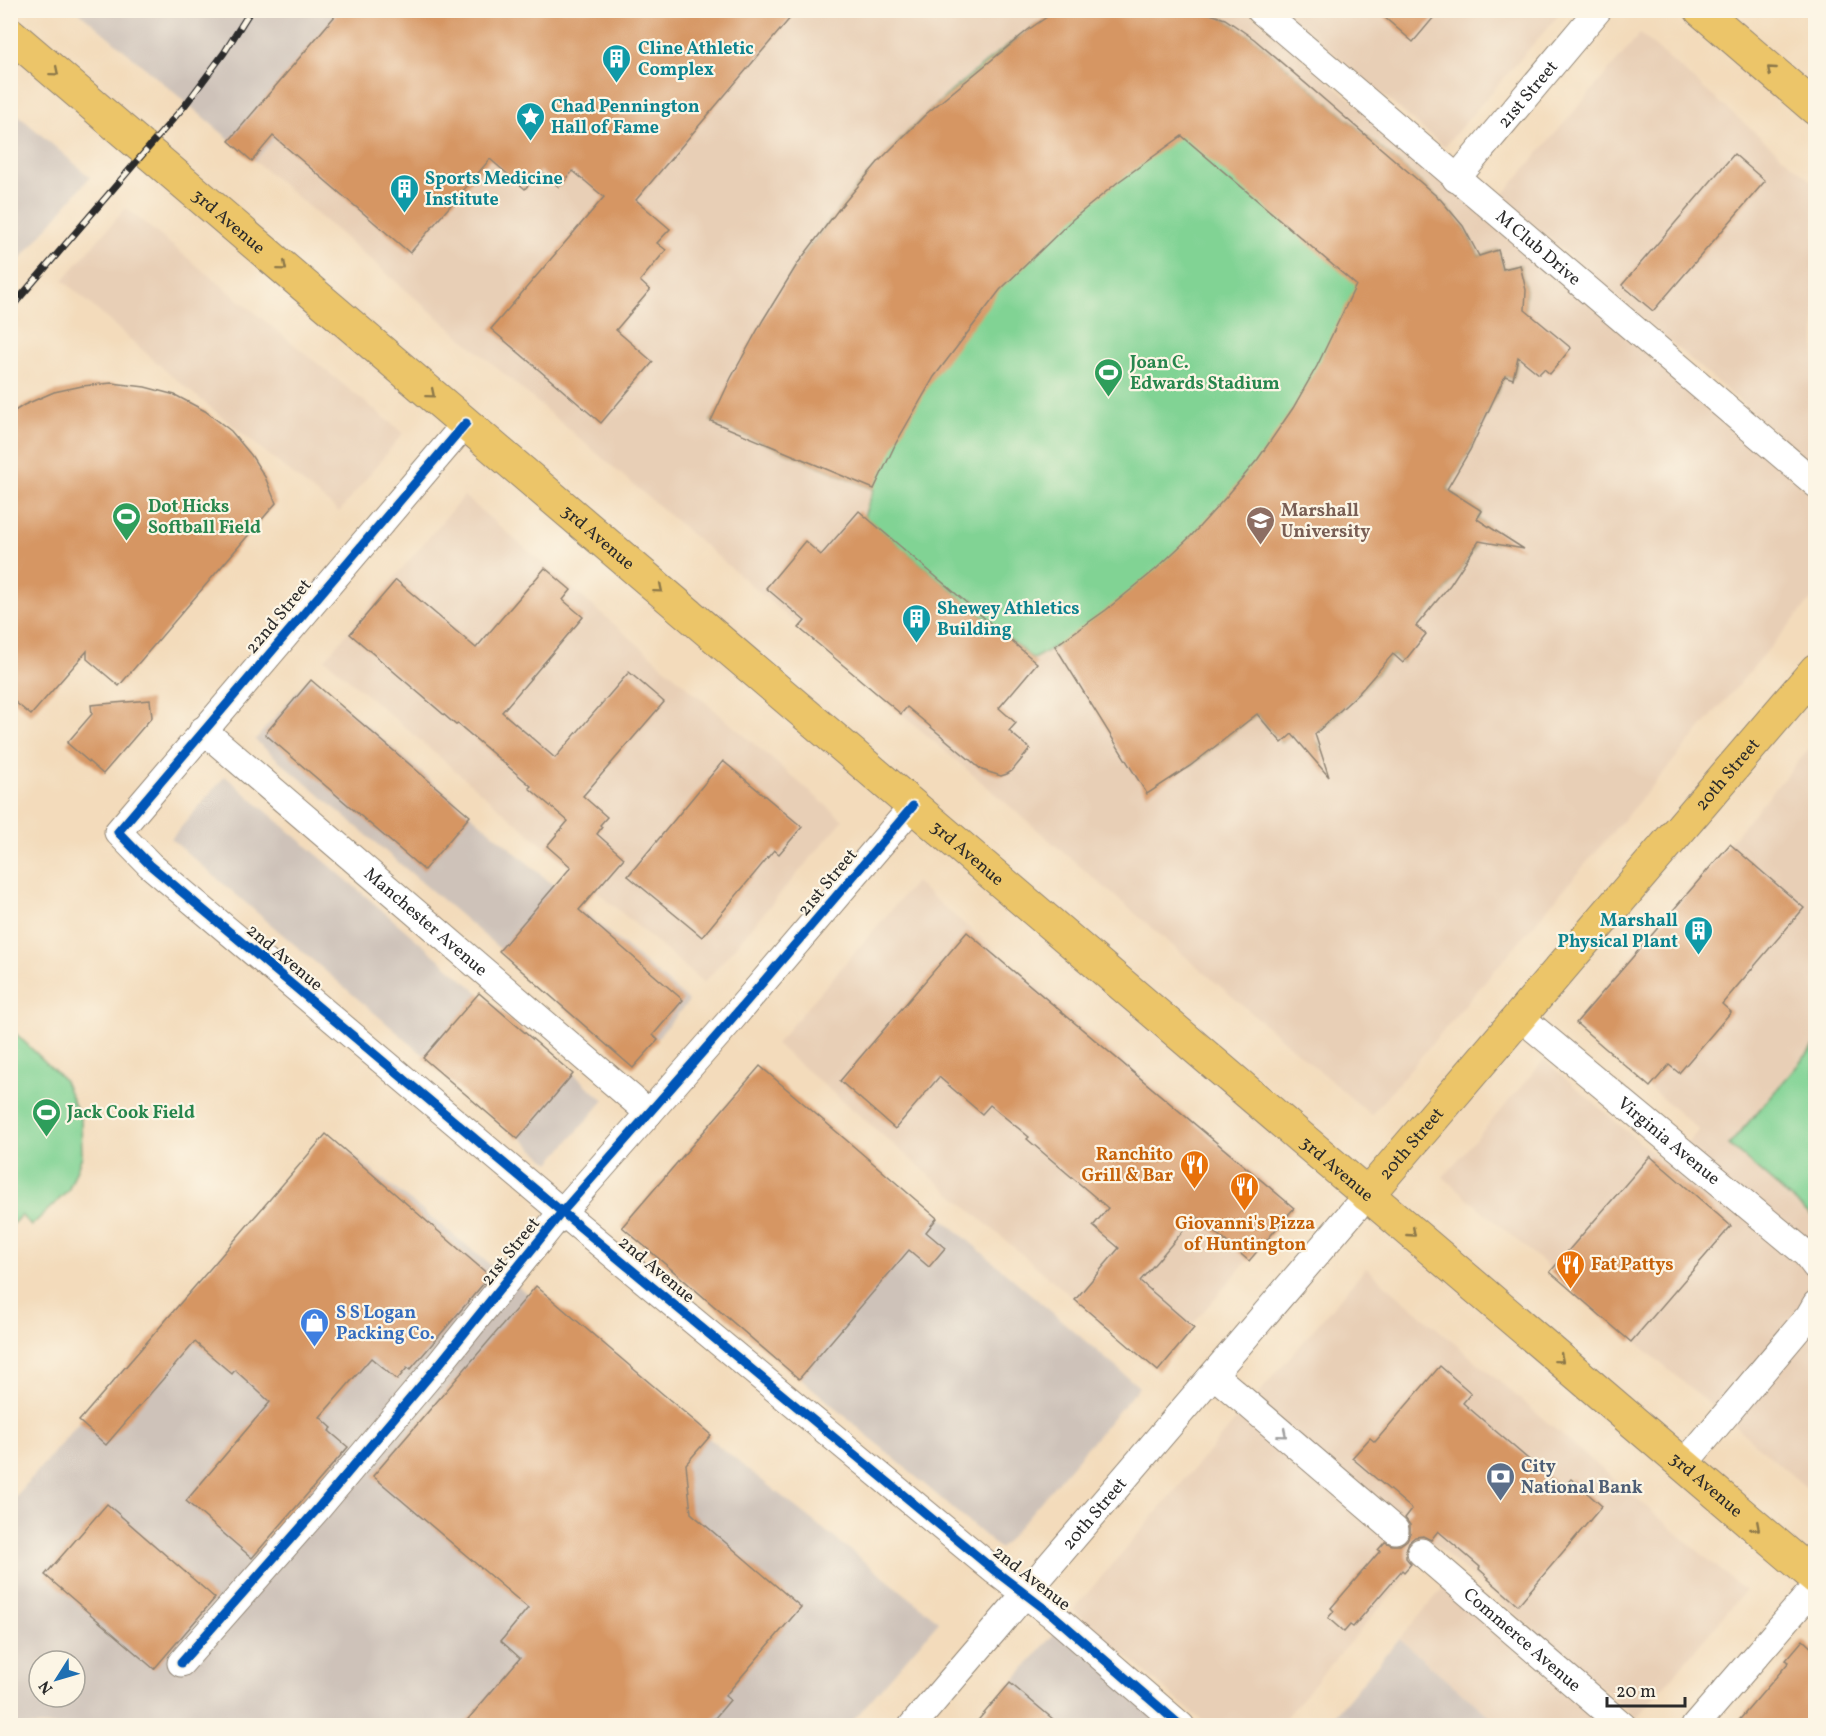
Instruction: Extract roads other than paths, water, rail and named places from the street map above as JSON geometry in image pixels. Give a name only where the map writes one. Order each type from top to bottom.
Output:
[{"type":"main road","points":[[1701,10],[1815,109]]},
{"type":"main road","name":"3rd Avenue","points":[[10,34],[1815,1578]]},
{"type":"main road","name":"20th Street","points":[[1367,1195],[1815,670]]},
{"type":"street","name":"M Club Drive","points":[[1260,10],[1815,484]]},
{"type":"street","name":"21st Street","points":[[1456,179],[1598,10]]},
{"type":"street","name":"22nd Street","points":[[118,832],[466,423]]},
{"type":"street","name":"Manchester Avenue","points":[[203,730],[649,1113]]},
{"type":"street","name":"21st Street","points":[[181,1663],[318,1508],[441,1362],[562,1212],[913,806]]},
{"type":"street","name":"2nd Avenue","points":[[118,832],[150,865],[562,1212],[995,1571],[1026,1594],[1181,1725]]},
{"type":"street","name":"Virginia Avenue","points":[[1519,1016],[1806,1254],[1815,1267]]},
{"type":"street","name":"20th Street","points":[[912,1725],[1367,1195]]},
{"type":"street","points":[[1684,1464],[1809,1316],[1815,1305]]},
{"type":"street","points":[[1214,1375],[1395,1530]]},
{"type":"street","name":"Commerce Avenue","points":[[1420,1552],[1623,1725]]},
{"type":"street","points":[[1695,1725],[1815,1586]]},
{"type":"railway","points":[[10,309],[186,104],[224,53],[251,10]]},
{"type":"place","name":"Cline Athletic Complex","points":[[617,84]]},
{"type":"place","name":"Chad Pennington Hall of Fame","points":[[530,142]]},
{"type":"place","name":"Sports Medicine Institute","points":[[404,214]]},
{"type":"place","name":"Joan C. Edwards Stadium","points":[[1109,398]]},
{"type":"place","name":"Dot Hicks Softball Field","points":[[127,542]]},
{"type":"place","name":"Marshall University","points":[[1260,546]]},
{"type":"place","name":"Shewey Athletics Building","points":[[916,644]]},
{"type":"place","name":"Marshall Physical Plant","points":[[1699,956]]},
{"type":"place","name":"Jack Cook Field","points":[[46,1138]]},
{"type":"place","name":"Ranchito Grill & Bar","points":[[1194,1190]]},
{"type":"place","name":"Giovanni's Pizza of Huntington","points":[[1245,1212]]},
{"type":"place","name":"Fat Pattys","points":[[1570,1290]]},
{"type":"place","name":"S S Logan Packing Co.","points":[[315,1348]]},
{"type":"place","name":"City National Bank","points":[[1500,1502]]}]
